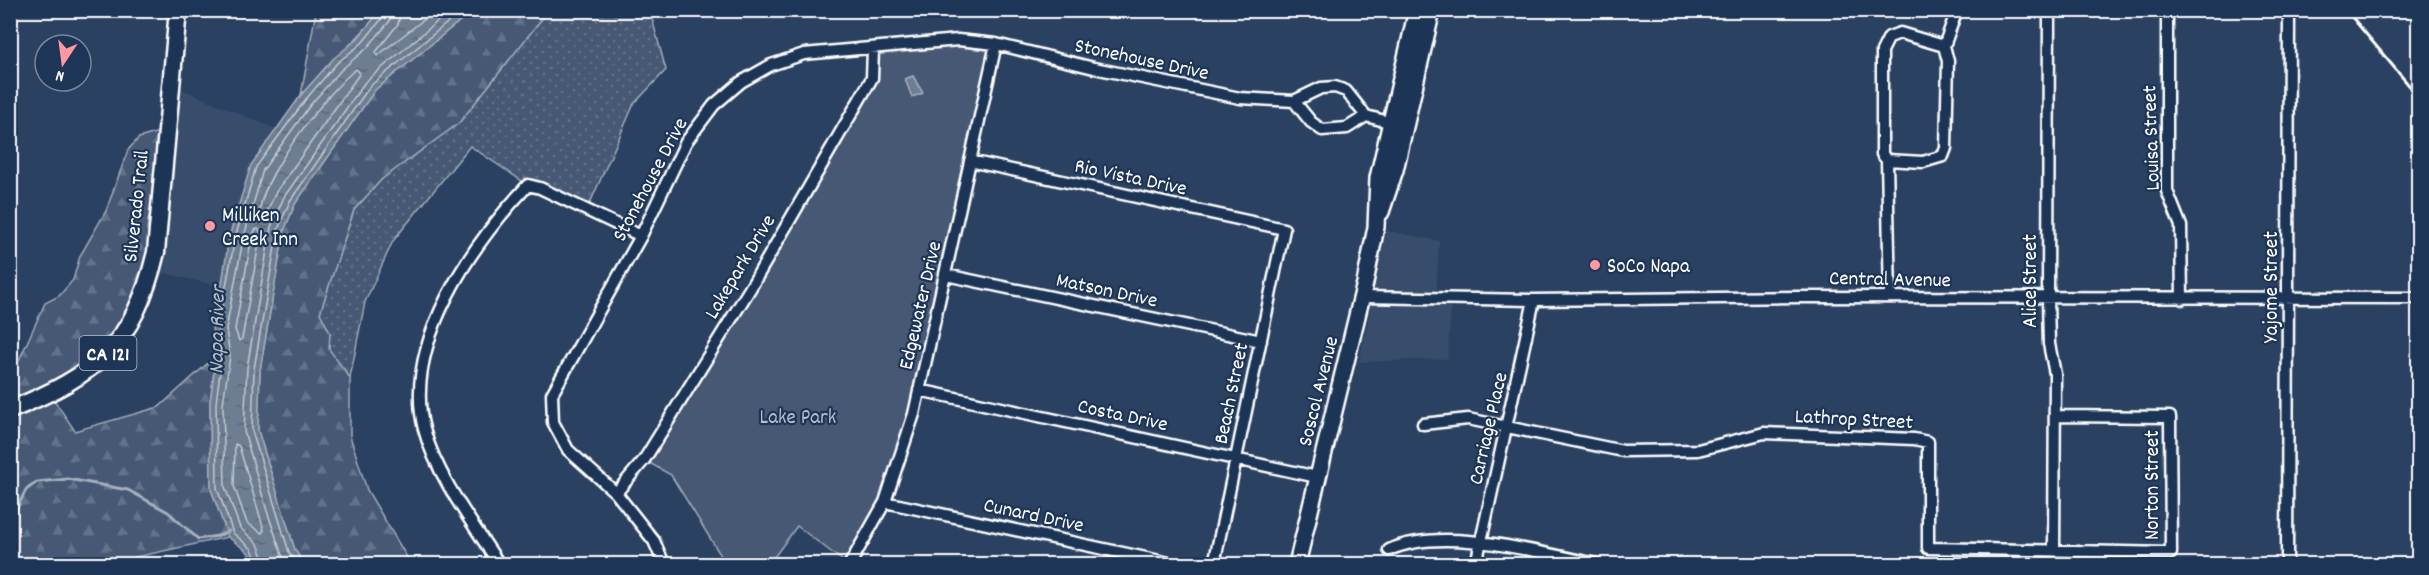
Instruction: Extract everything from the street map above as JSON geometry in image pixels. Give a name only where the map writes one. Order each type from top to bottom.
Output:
[{"type":"main road","name":"Silverado Trail","points":[[10,410],[50,394],[74,380],[112,349],[126,332],[148,286],[156,252],[178,10]]},
{"type":"main road","name":"Soscol Avenue","points":[[1398,124],[1417,10]]},
{"type":"main road","name":"Soscol Avenue","points":[[1297,564],[1362,297],[1376,226],[1378,177],[1398,124],[1432,10]]},
{"type":"street","points":[[1887,160],[1923,162],[1943,156],[1947,148],[1948,61],[1944,46],[1957,10]]},
{"type":"street","name":"Alice Street","points":[[2049,10],[2048,299],[2056,416],[2054,550]]},
{"type":"street","name":"Louisa Street","points":[[2167,10],[2167,191],[2181,226],[2182,299]]},
{"type":"street","name":"Yajome Street","points":[[2287,564],[2290,299],[2289,10]]},
{"type":"street","points":[[1890,297],[1887,160],[1882,154],[1882,51],[1889,37],[1900,33],[1944,46]]},
{"type":"street","name":"Stonehouse Drive","points":[[664,564],[654,541],[616,493],[568,450],[553,422],[552,394],[641,236],[686,142],[714,105],[741,82],[771,65],[804,54],[958,40],[996,44],[1240,98],[1294,100],[1321,88],[1335,87],[1346,91],[1366,116]]},
{"type":"street","name":"Edgewater Drive","points":[[850,564],[885,502],[919,390],[996,44]]},
{"type":"street","name":"Lakepark Drive","points":[[616,493],[650,450],[751,287],[872,78],[873,49]]},
{"type":"street","points":[[1294,100],[1311,122],[1322,130],[1347,128],[1366,116],[1398,124]]},
{"type":"street","name":"Rio Vista Drive","points":[[970,162],[1284,230]]},
{"type":"street","points":[[499,564],[440,468],[424,428],[420,389],[426,357],[448,292],[466,261],[506,208],[528,185],[540,188],[641,236]]},
{"type":"street","name":"Beach Street","points":[[1214,564],[1284,230]]},
{"type":"street","name":"Matson Drive","points":[[946,274],[1261,341]]},
{"type":"street","name":"Central Avenue","points":[[1362,297],[1534,300],[1890,297],[2418,298]]},
{"type":"street","name":"Carriage Place","points":[[1476,564],[1534,300]]},
{"type":"street","name":"Costa Drive","points":[[919,390],[1317,477]]},
{"type":"street","name":"Norton Street","points":[[2056,416],[2170,417],[2170,553]]},
{"type":"street","points":[[1423,424],[1468,419],[1507,425]]},
{"type":"street","name":"Lathrop Street","points":[[1507,425],[1623,451],[1698,450],[1764,433],[1928,442],[1928,548],[2170,553]]},
{"type":"street","name":"Cunard Drive","points":[[885,502],[1174,564]]},
{"type":"street","points":[[1389,550],[1407,541],[1482,541],[1596,564]]},
{"type":"shaded area","points":[[170,84],[276,129],[250,165],[229,237],[222,287],[152,270]]},
{"type":"shaded area","points":[[1387,231],[1439,241],[1436,298],[1451,299],[1448,359],[1359,362]]},
{"type":"green space","points":[[316,11],[381,11],[301,95]]},
{"type":"green space","points":[[472,11],[548,11],[459,123],[382,179],[354,210],[320,313],[330,333],[329,349],[350,378],[350,436],[367,490],[411,564],[304,564],[295,550],[258,431],[260,370],[284,231],[295,204],[375,90]]},
{"type":"green space","points":[[548,11],[650,11],[666,70],[634,104],[587,210],[528,185],[470,146],[393,241],[365,302],[350,378],[328,349],[330,333],[320,313],[354,210],[382,179],[459,123]]},
{"type":"green space","name":"Lake Park","points":[[996,44],[946,275],[885,502],[847,564],[797,526],[769,564],[726,564],[671,475],[644,460],[872,79],[873,49]]},
{"type":"green space","points":[[162,131],[147,229],[156,252],[126,332],[50,394],[75,431],[159,407],[216,356],[210,403],[211,489],[228,537],[104,564],[11,564],[11,378],[45,303],[59,296],[73,280],[80,256],[106,211],[128,150],[139,138]]},
{"type":"water","name":"Napa River","points":[[381,10],[472,11],[375,90],[295,204],[284,231],[260,370],[258,431],[295,550],[304,564],[253,564],[248,552],[228,537],[211,489],[210,403],[216,356],[212,328],[219,303],[229,237],[251,165],[301,95],[333,59],[357,39]]},
{"type":"water","points":[[913,76],[923,93],[912,97],[905,79]]},
{"type":"waterway","points":[[10,521],[26,490],[37,482],[68,479],[128,490],[168,512],[198,539],[218,536],[229,531]]},
{"type":"railway","points":[[2346,10],[2418,96]]},
{"type":"place","name":"Milliken Creek Inn","points":[[210,226]]},
{"type":"place","name":"SoCo Napa","points":[[1595,265]]}]
